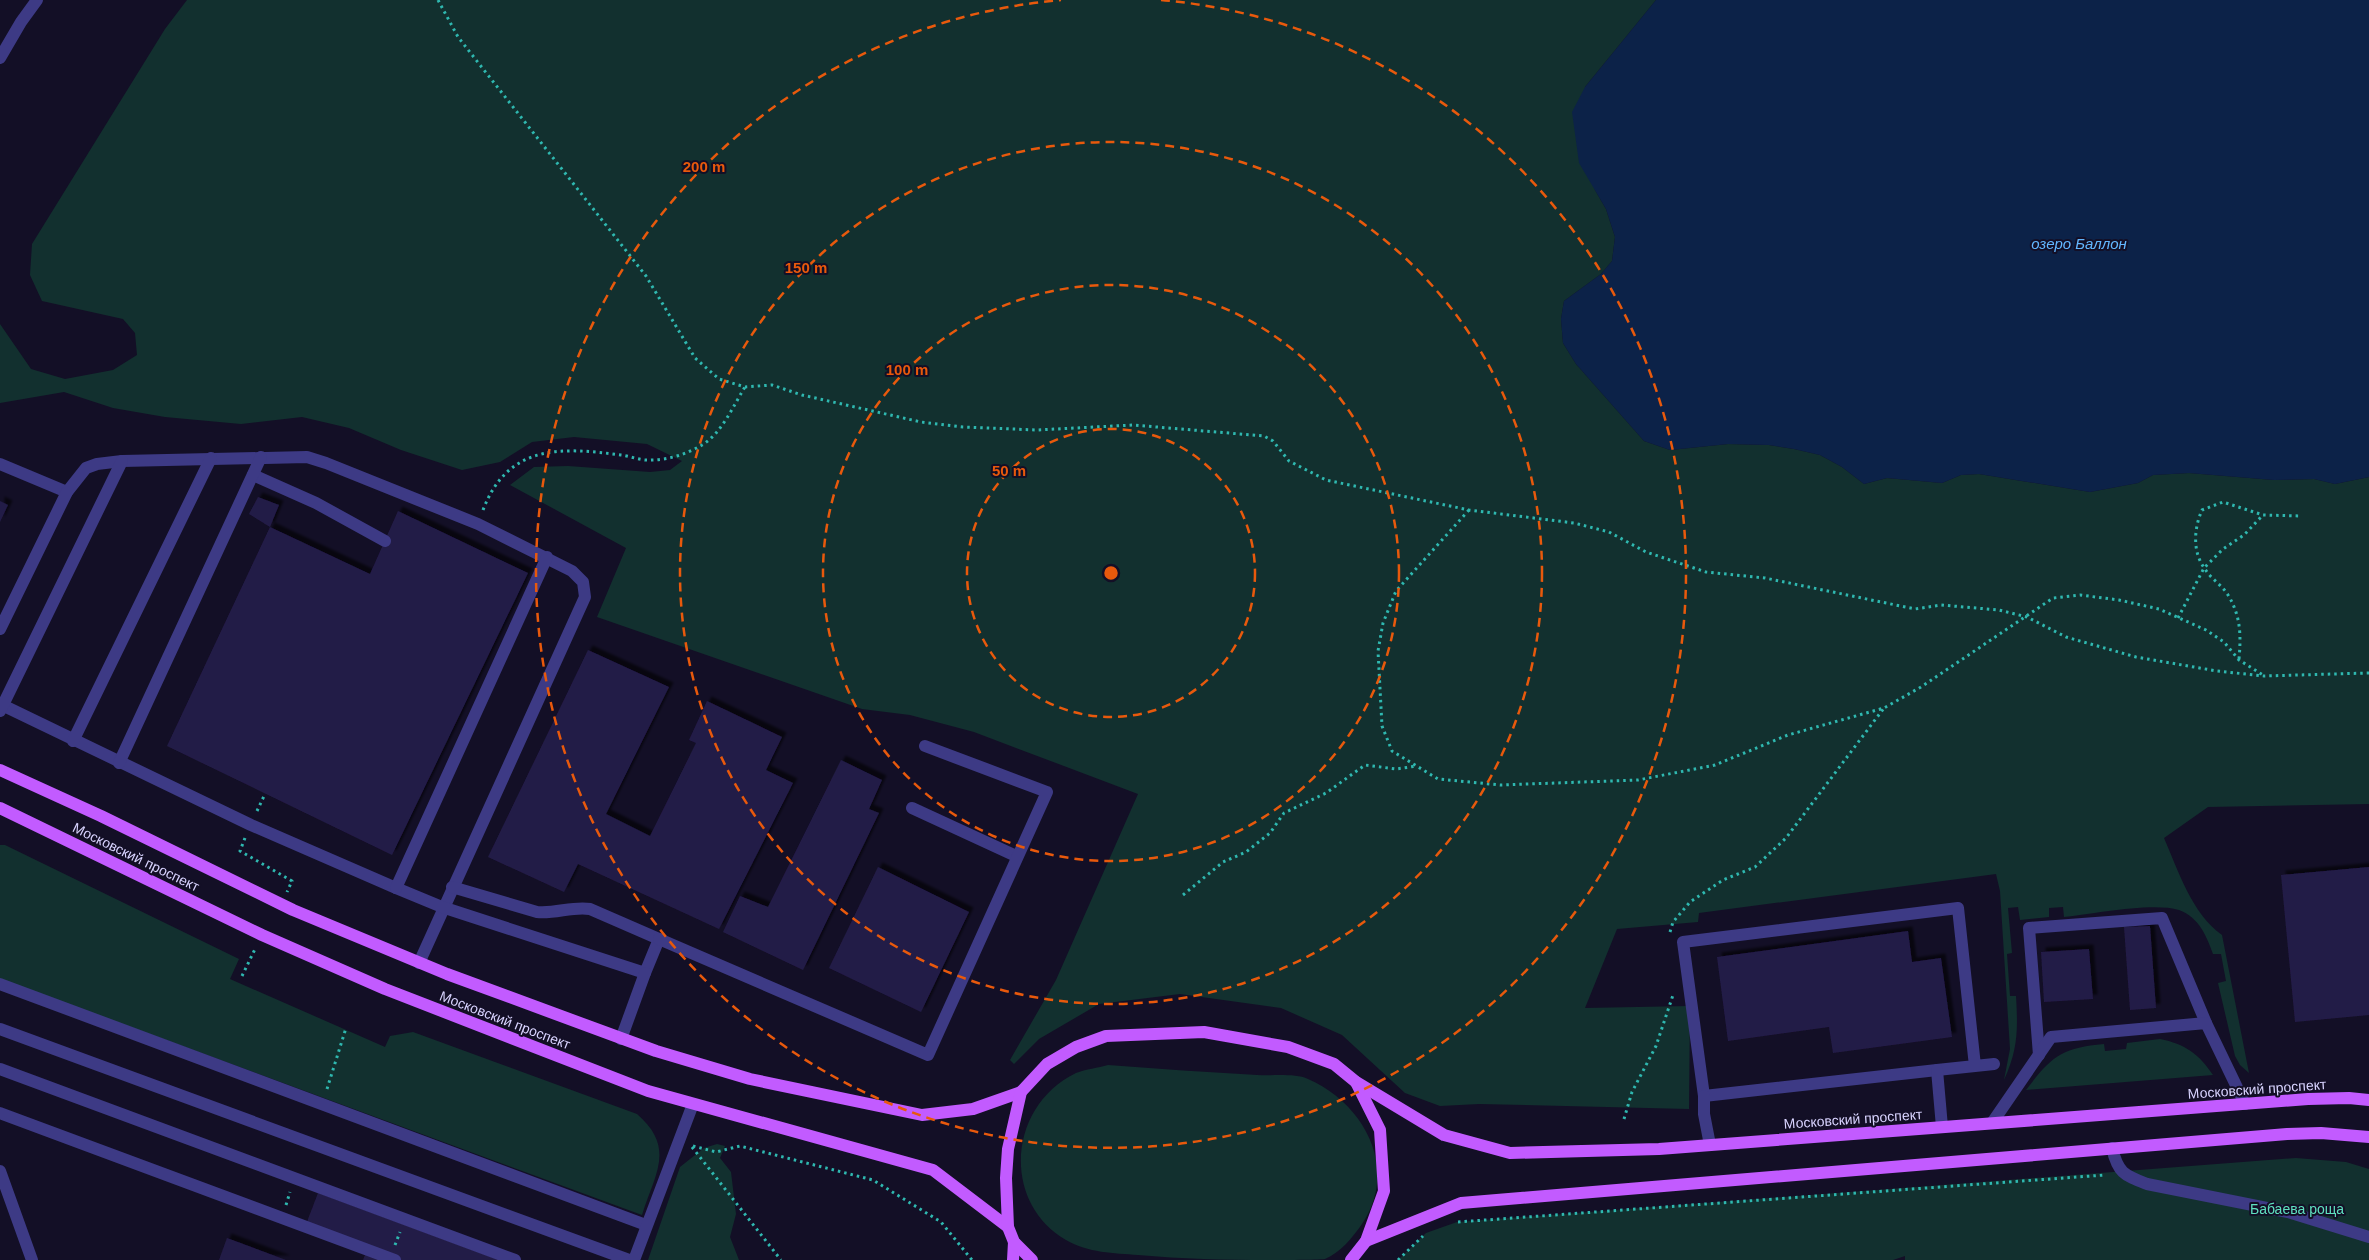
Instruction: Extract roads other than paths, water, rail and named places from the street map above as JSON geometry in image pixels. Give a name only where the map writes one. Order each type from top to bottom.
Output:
[{"type":"main road","name":"Московский проспект","points":[[0,770],[101,816],[293,910],[419,963],[656,1052],[750,1079],[922,1115],[972,1109],[1021,1092],[1047,1064],[1076,1048],[1106,1036],[1204,1032],[1288,1047],[1334,1064],[1356,1082],[1444,1135],[1510,1153],[1658,1149],[2308,1099],[2349,1098],[2369,1100]]},
{"type":"main road","name":"Московский проспект","points":[[0,808],[262,935],[385,989],[648,1091],[933,1170],[1008,1227]]},
{"type":"main road","points":[[1351,1260],[1366,1241],[1384,1191],[1380,1130],[1356,1082]]},
{"type":"main road","points":[[1021,1092],[1008,1149],[1006,1178],[1008,1227],[1014,1242],[1032,1260]]},
{"type":"main road","points":[[1366,1241],[1461,1202],[2296,1134],[2321,1133],[2369,1137]]},
{"type":"main road","points":[[1013,1260],[1014,1242]]},
{"type":"street","points":[[0,58],[21,22],[37,0]]},
{"type":"street","points":[[119,763],[261,457]]},
{"type":"street","points":[[0,629],[67,492],[86,468],[97,464],[122,461],[261,457],[307,458],[326,463],[478,524],[572,571],[583,582],[585,597],[442,907],[419,963]]},
{"type":"street","points":[[73,741],[211,458]]},
{"type":"street","points":[[122,461],[1,707],[251,825],[396,888],[442,907],[645,973]]},
{"type":"street","points":[[0,464],[67,492]]},
{"type":"street","points":[[252,475],[316,503],[385,541]]},
{"type":"street","points":[[396,888],[547,557]]},
{"type":"street","points":[[452,887],[537,912],[550,913],[580,907],[590,909],[928,1055],[1016,856],[1047,792],[925,746]]},
{"type":"street","points":[[912,808],[1016,856]]},
{"type":"street","points":[[1710,1145],[1704,1114],[1704,1096],[1683,942],[1958,908],[1975,1066]]},
{"type":"street","points":[[2038,1055],[2029,928],[2162,918],[2206,1023],[2245,1104]]},
{"type":"street","points":[[621,1038],[659,939]]},
{"type":"street","points":[[0,984],[646,1226]]},
{"type":"street","points":[[1992,1123],[2051,1037],[2206,1023]]},
{"type":"street","points":[[0,1028],[629,1260]]},
{"type":"street","points":[[1704,1096],[1994,1064]]},
{"type":"street","points":[[0,1069],[515,1260]]},
{"type":"street","points":[[1937,1070],[1942,1127]]},
{"type":"street","points":[[634,1260],[693,1104]]},
{"type":"street","points":[[0,1113],[395,1260]]},
{"type":"street","points":[[2112,1148],[2116,1165],[2124,1174],[2147,1184],[2288,1212],[2369,1237]]},
{"type":"street","points":[[0,1171],[32,1260]]},
{"type":"water","name":"озеро Баллон","points":[[1656,0],[2369,0],[2369,477],[2335,484],[2314,479],[2274,480],[2189,473],[2153,475],[2138,483],[2090,492],[1979,474],[1961,475],[1942,483],[1887,478],[1864,484],[1842,467],[1820,455],[1794,449],[1769,445],[1728,444],[1670,450],[1644,441],[1576,364],[1563,343],[1561,319],[1564,301],[1601,274],[1612,261],[1615,237],[1606,209],[1579,163],[1572,112],[1585,87]]},
{"type":"park label","name":"Бабаева роща","points":[[2297,1209]]}]
